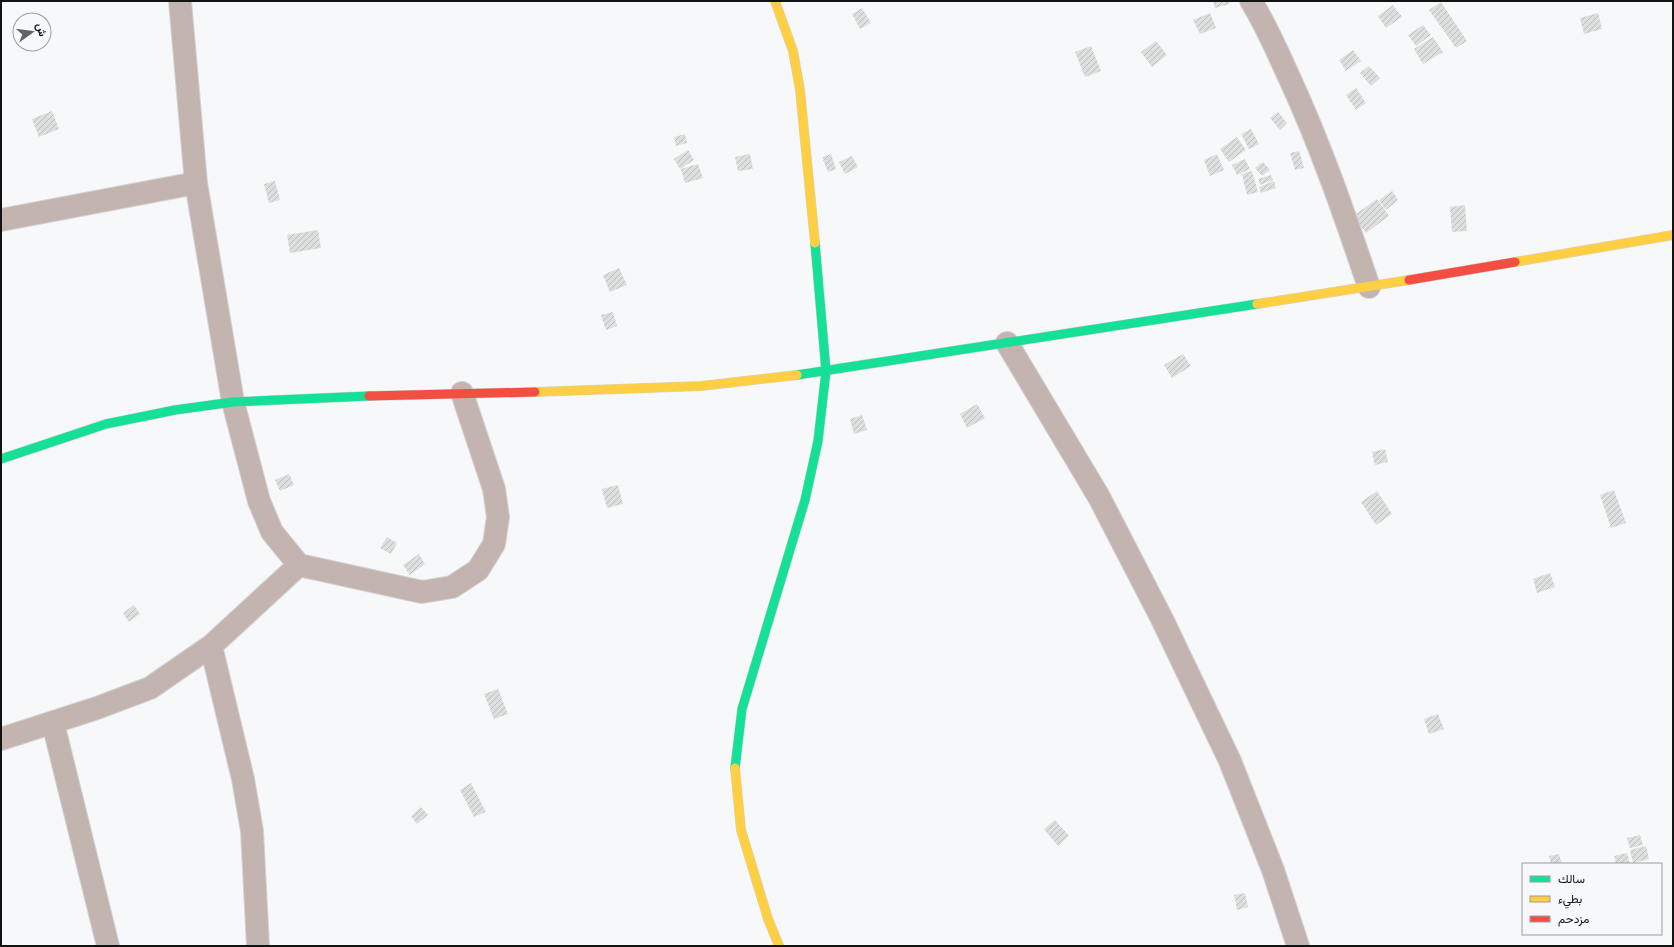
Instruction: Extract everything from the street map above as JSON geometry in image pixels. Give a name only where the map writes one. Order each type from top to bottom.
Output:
[{"type":"street","points":[[180,1],[196,183],[233,402],[259,501],[272,532],[299,565],[422,592],[452,587],[478,570],[494,544],[498,517],[494,488],[462,393]]},
{"type":"street","points":[[1250,1],[1274,44],[1330,173],[1369,288]]},
{"type":"street","points":[[779,946],[768,919],[741,830],[735,765],[742,709],[805,500],[818,441],[826,371],[821,301],[800,90],[793,51],[780,3]]},
{"type":"street","points":[[1,220],[196,183]]},
{"type":"street","points":[[1,459],[106,424],[233,402],[701,386],[826,371],[1369,288],[1673,235]]},
{"type":"street","points":[[1007,343],[1099,497],[1162,619],[1230,762],[1273,870],[1298,946]]},
{"type":"street","points":[[1,739],[52,723],[150,688],[211,646],[299,565]]},
{"type":"street","points":[[211,646],[243,780],[252,831],[258,946]]},
{"type":"street","points":[[52,723],[108,946]]},
{"type":"building","points":[[1213,1],[1229,1],[1230,4],[1215,8]]},
{"type":"building","points":[[1441,2],[1467,41],[1456,48],[1429,10]]},
{"type":"building","points":[[1393,5],[1402,17],[1386,28],[1378,16]]},
{"type":"building","points":[[862,8],[871,23],[860,29],[852,14]]},
{"type":"building","points":[[1210,13],[1216,28],[1200,34],[1193,20]]},
{"type":"building","points":[[1598,13],[1602,29],[1584,34],[1580,18]]},
{"type":"building","points":[[1423,25],[1431,35],[1416,46],[1408,35]]},
{"type":"building","points":[[1433,37],[1443,52],[1423,64],[1414,49]]},
{"type":"building","points":[[1156,41],[1167,55],[1152,67],[1141,52]]},
{"type":"building","points":[[1091,46],[1101,71],[1085,77],[1075,52]]},
{"type":"building","points":[[1353,50],[1361,61],[1346,71],[1339,60]]},
{"type":"building","points":[[1369,66],[1380,78],[1371,86],[1360,73]]},
{"type":"building","points":[[1356,88],[1366,103],[1356,110],[1346,95]]},
{"type":"building","points":[[52,111],[59,129],[39,137],[32,119]]},
{"type":"building","points":[[1278,112],[1287,123],[1280,130],[1270,118]]},
{"type":"building","points":[[1251,129],[1259,144],[1249,149],[1241,134]]},
{"type":"building","points":[[685,134],[687,143],[676,146],[674,137]]},
{"type":"building","points":[[1237,137],[1246,150],[1229,162],[1220,149]]},
{"type":"building","points":[[688,150],[694,160],[680,169],[674,159]]},
{"type":"building","points":[[1299,151],[1304,168],[1295,170],[1290,153]]},
{"type":"building","points":[[750,154],[753,169],[738,171],[735,157]]},
{"type":"building","points":[[831,154],[836,169],[828,172],[822,157]]},
{"type":"building","points":[[1217,154],[1224,170],[1210,176],[1204,160]]},
{"type":"building","points":[[852,156],[858,167],[845,174],[839,162]]},
{"type":"building","points":[[1245,159],[1250,169],[1237,175],[1232,165]]},
{"type":"building","points":[[1263,162],[1270,170],[1262,176],[1255,168]]},
{"type":"building","points":[[698,164],[703,178],[685,183],[681,169]]},
{"type":"building","points":[[1252,171],[1258,192],[1247,195],[1242,174]]},
{"type":"building","points":[[1271,175],[1273,180],[1260,185],[1258,179]]},
{"type":"building","points":[[275,181],[280,200],[269,203],[264,184]]},
{"type":"building","points":[[1274,181],[1276,188],[1261,193],[1259,187]]},
{"type":"building","points":[[1392,191],[1398,200],[1386,210],[1379,200]]},
{"type":"building","points":[[1377,199],[1389,216],[1366,233],[1353,216]]},
{"type":"building","points":[[1465,205],[1467,231],[1452,232],[1450,207]]},
{"type":"building","points":[[318,230],[321,248],[290,253],[287,235]]},
{"type":"building","points":[[619,268],[627,285],[610,292],[603,275]]},
{"type":"building","points":[[613,312],[617,326],[606,330],[601,315]]},
{"type":"building","points":[[1183,354],[1191,366],[1172,378],[1164,365]]},
{"type":"building","points":[[977,404],[985,418],[967,428],[960,414]]},
{"type":"building","points":[[862,415],[867,430],[854,434],[850,419]]},
{"type":"building","points":[[1385,449],[1388,462],[1375,465],[1372,452]]},
{"type":"building","points":[[289,474],[294,485],[280,491],[275,480]]},
{"type":"building","points":[[618,485],[623,504],[607,508],[602,489]]},
{"type":"building","points":[[1614,490],[1626,523],[1611,528],[1600,495]]},
{"type":"building","points":[[1377,491],[1392,514],[1376,525],[1361,502]]},
{"type":"building","points":[[387,537],[397,543],[391,554],[380,548]]},
{"type":"building","points":[[419,554],[425,564],[410,575],[403,565]]},
{"type":"building","points":[[1550,573],[1555,587],[1537,593],[1533,579]]},
{"type":"building","points":[[134,605],[140,614],[129,622],[123,613]]},
{"type":"building","points":[[498,689],[508,714],[494,719],[484,694]]},
{"type":"building","points":[[1438,714],[1444,729],[1429,734],[1424,719]]},
{"type":"building","points":[[471,783],[486,812],[474,817],[460,790]]},
{"type":"building","points":[[421,807],[428,815],[417,824],[411,816]]},
{"type":"building","points":[[1055,820],[1069,836],[1058,846],[1044,829]]},
{"type":"building","points":[[1640,835],[1643,845],[1630,848],[1627,838]]},
{"type":"building","points":[[1646,846],[1649,859],[1633,863],[1630,850]]},
{"type":"building","points":[[1627,853],[1630,863],[1616,863],[1614,856]]},
{"type":"building","points":[[1559,854],[1562,863],[1551,863],[1549,856]]},
{"type":"building","points":[[1245,893],[1248,907],[1237,910],[1234,895]]},
{"type":"traffic: fast","points":[[735,768],[742,709],[805,500],[818,441],[826,371],[815,243]]},
{"type":"traffic: fast","points":[[797,375],[1257,304]]},
{"type":"traffic: fast","points":[[1,459],[106,424],[175,410],[233,402],[369,396]]},
{"type":"traffic: slow","points":[[775,1],[793,51],[800,90],[815,243]]},
{"type":"traffic: slow","points":[[1515,262],[1673,235]]},
{"type":"traffic: slow","points":[[1257,304],[1409,280]]},
{"type":"traffic: slow","points":[[535,392],[701,386],[797,375]]},
{"type":"traffic: slow","points":[[735,768],[741,830],[768,919],[779,946]]},
{"type":"traffic: jam","points":[[1409,280],[1515,262]]},
{"type":"traffic: jam","points":[[369,396],[535,392]]}]
